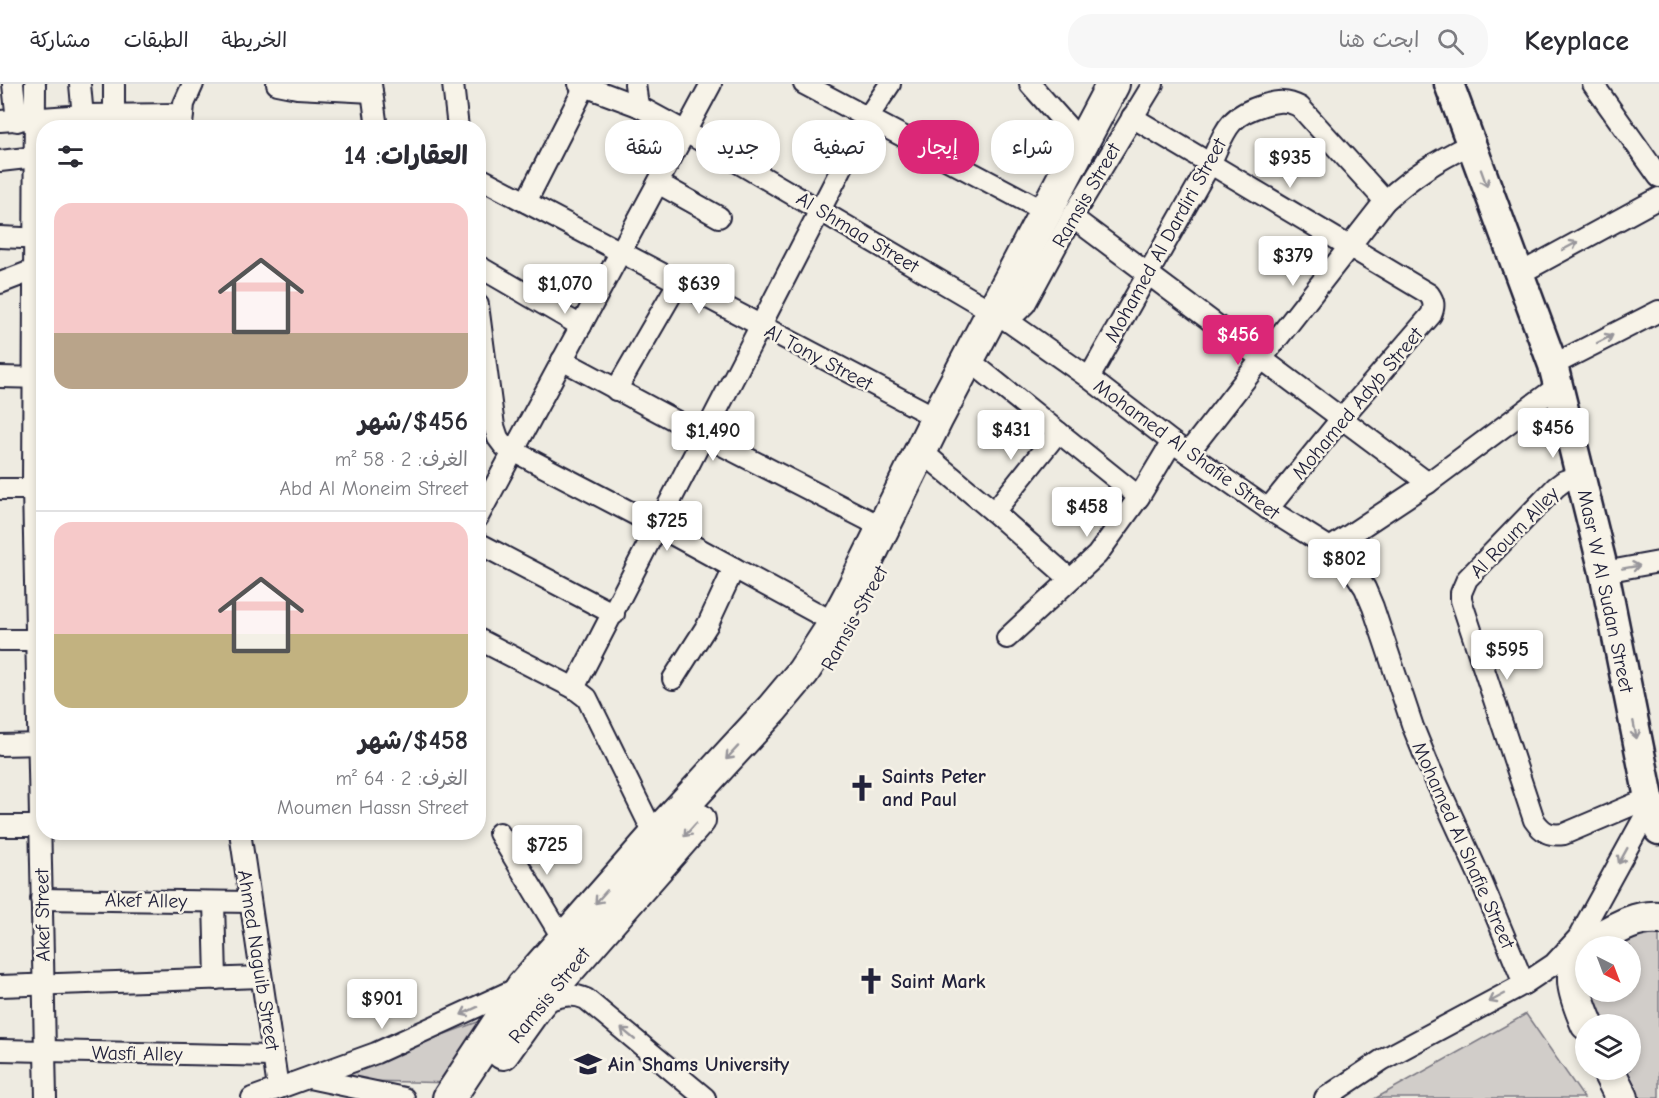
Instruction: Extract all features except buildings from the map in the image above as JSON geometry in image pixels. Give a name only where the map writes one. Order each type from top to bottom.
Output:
[{"type":"main road","name":"Ramsis Street","points":[[449,1098],[531,995],[810,694],[834,659],[860,615],[927,456],[937,418],[1059,215],[1093,139],[1113,84]]},
{"type":"main road","points":[[999,316],[1093,139],[1132,84]]},
{"type":"main road","name":"Masr W Al Sudan Street","points":[[1449,84],[1556,376],[1604,572],[1653,811]]},
{"type":"main road","name":"Ramsis Street","points":[[472,1098],[563,939],[803,672],[835,623],[884,528],[980,369],[999,316]]},
{"type":"main road","points":[[1603,936],[1632,921],[1645,917],[1659,918]]},
{"type":"main road","points":[[1575,968],[1573,982],[1575,995]]},
{"type":"main road","points":[[1613,1080],[1622,1098]]},
{"type":"street","points":[[13,84],[17,120],[36,120]]},
{"type":"street","name":"Akef Street","points":[[35,84],[17,120],[35,157],[36,164]]},
{"type":"street","points":[[80,84],[84,120]]},
{"type":"street","points":[[114,84],[114,114]]},
{"type":"street","points":[[182,120],[184,104],[193,84]]},
{"type":"street","points":[[277,84],[297,88],[372,88],[376,120]]},
{"type":"street","points":[[453,84],[457,120]]},
{"type":"street","points":[[635,84],[638,106]]},
{"type":"street","points":[[693,84],[699,106]]},
{"type":"street","points":[[486,503],[711,84]]},
{"type":"street","points":[[804,84],[1059,215],[1148,273],[1428,483]]},
{"type":"street","points":[[574,688],[659,527],[868,117],[890,84]]},
{"type":"street","points":[[1030,84],[1093,139]]},
{"type":"street","name":"Ramsis Street","points":[[1059,215],[1153,84]]},
{"type":"street","points":[[1593,84],[1659,177]]},
{"type":"street","points":[[526,202],[584,85]]},
{"type":"street","name":"Al Shmaa Street","points":[[584,85],[638,106],[686,132],[999,316]]},
{"type":"street","name":"Mohamed Al Dardiri Street","points":[[1089,378],[1210,164],[1225,132],[1244,111],[1276,102],[1289,101],[1300,107],[1385,201]]},
{"type":"street","points":[[88,120],[114,114],[172,120]]},
{"type":"street","points":[[1131,117],[1348,246]]},
{"type":"street","points":[[1007,638],[1097,555],[1180,447],[1261,359],[1385,201],[1409,179],[1436,161],[1471,144]]},
{"type":"street","points":[[0,162],[35,157]]},
{"type":"street","name":"Al Tony Street","points":[[486,181],[937,418]]},
{"type":"street","points":[[658,183],[719,217]]},
{"type":"street","points":[[1519,274],[1659,198]]},
{"type":"street","points":[[0,237],[36,239]]},
{"type":"street","name":"Mohamed Adyb Street","points":[[1269,509],[1341,419],[1431,315],[1434,308],[1429,294],[1348,246]]},
{"type":"street","name":"Akef Street","points":[[36,258],[34,270],[36,313]]},
{"type":"street","points":[[0,283],[34,270]]},
{"type":"street","points":[[486,271],[581,326]]},
{"type":"street","points":[[616,390],[678,283]]},
{"type":"street","points":[[1330,548],[1428,483],[1556,376],[1659,311]]},
{"type":"street","name":"Mohamed Al Shafie Street","points":[[999,316],[1089,378],[1180,447],[1330,548],[1353,570],[1365,588],[1373,608],[1413,727],[1443,801],[1478,873],[1524,984]]},
{"type":"street","points":[[562,360],[884,528]]},
{"type":"street","points":[[486,365],[495,433],[504,446],[835,623]]},
{"type":"street","points":[[980,369],[1139,498]]},
{"type":"street","points":[[0,377],[36,378]]},
{"type":"street","points":[[994,512],[1058,432]]},
{"type":"street","points":[[927,456],[1070,579]]},
{"type":"street","name":"Al Roum Alley","points":[[1581,475],[1564,481],[1556,487],[1467,579],[1461,593],[1461,600],[1534,820],[1541,830],[1552,835],[1564,834],[1653,811]]},
{"type":"street","points":[[0,489],[36,489]]},
{"type":"street","points":[[486,547],[614,614]]},
{"type":"street","points":[[1604,572],[1659,562]]},
{"type":"street","points":[[673,679],[708,624],[734,568]]},
{"type":"street","points":[[0,640],[36,640]]},
{"type":"street","points":[[486,643],[574,688],[587,698],[655,836]]},
{"type":"street","points":[[0,745],[36,744]]},
{"type":"street","points":[[1579,936],[1653,811]]},
{"type":"street","points":[[0,826],[36,826]]},
{"type":"street","points":[[499,833],[563,939]]},
{"type":"street","name":"Akef Street","points":[[42,840],[46,1098]]},
{"type":"street","name":"Ahmed Naguib Street","points":[[241,840],[278,1088]]},
{"type":"street","name":"Akef Alley","points":[[41,899],[250,902]]},
{"type":"street","points":[[214,902],[216,979]]},
{"type":"street","points":[[1325,1098],[1382,1060],[1524,984],[1575,953]]},
{"type":"street","points":[[0,986],[261,977]]},
{"type":"street","points":[[252,1098],[531,995],[572,995],[586,999],[705,1098]]},
{"type":"street","name":"Wasfi Alley","points":[[0,1050],[273,1056]]},
{"type":"street","points":[[309,1078],[404,1098]]},
{"type":"shaded area","points":[[1659,931],[1659,1098],[1634,1098],[1627,1080],[1641,1080],[1641,1014],[1598,1014],[1591,1004],[1591,1002],[1641,1002],[1641,936],[1628,936]]},
{"type":"shaded area","points":[[502,1013],[457,1083],[320,1080]]},
{"type":"shaded area","points":[[1526,1014],[1584,1098],[1376,1098],[1514,1021]]},
{"type":"place","name":"Saints Peter and Paul","points":[[862,788]]},
{"type":"place","name":"Saint Mark","points":[[871,981]]},
{"type":"place","name":"Ain Shams University","points":[[588,1064]]}]
